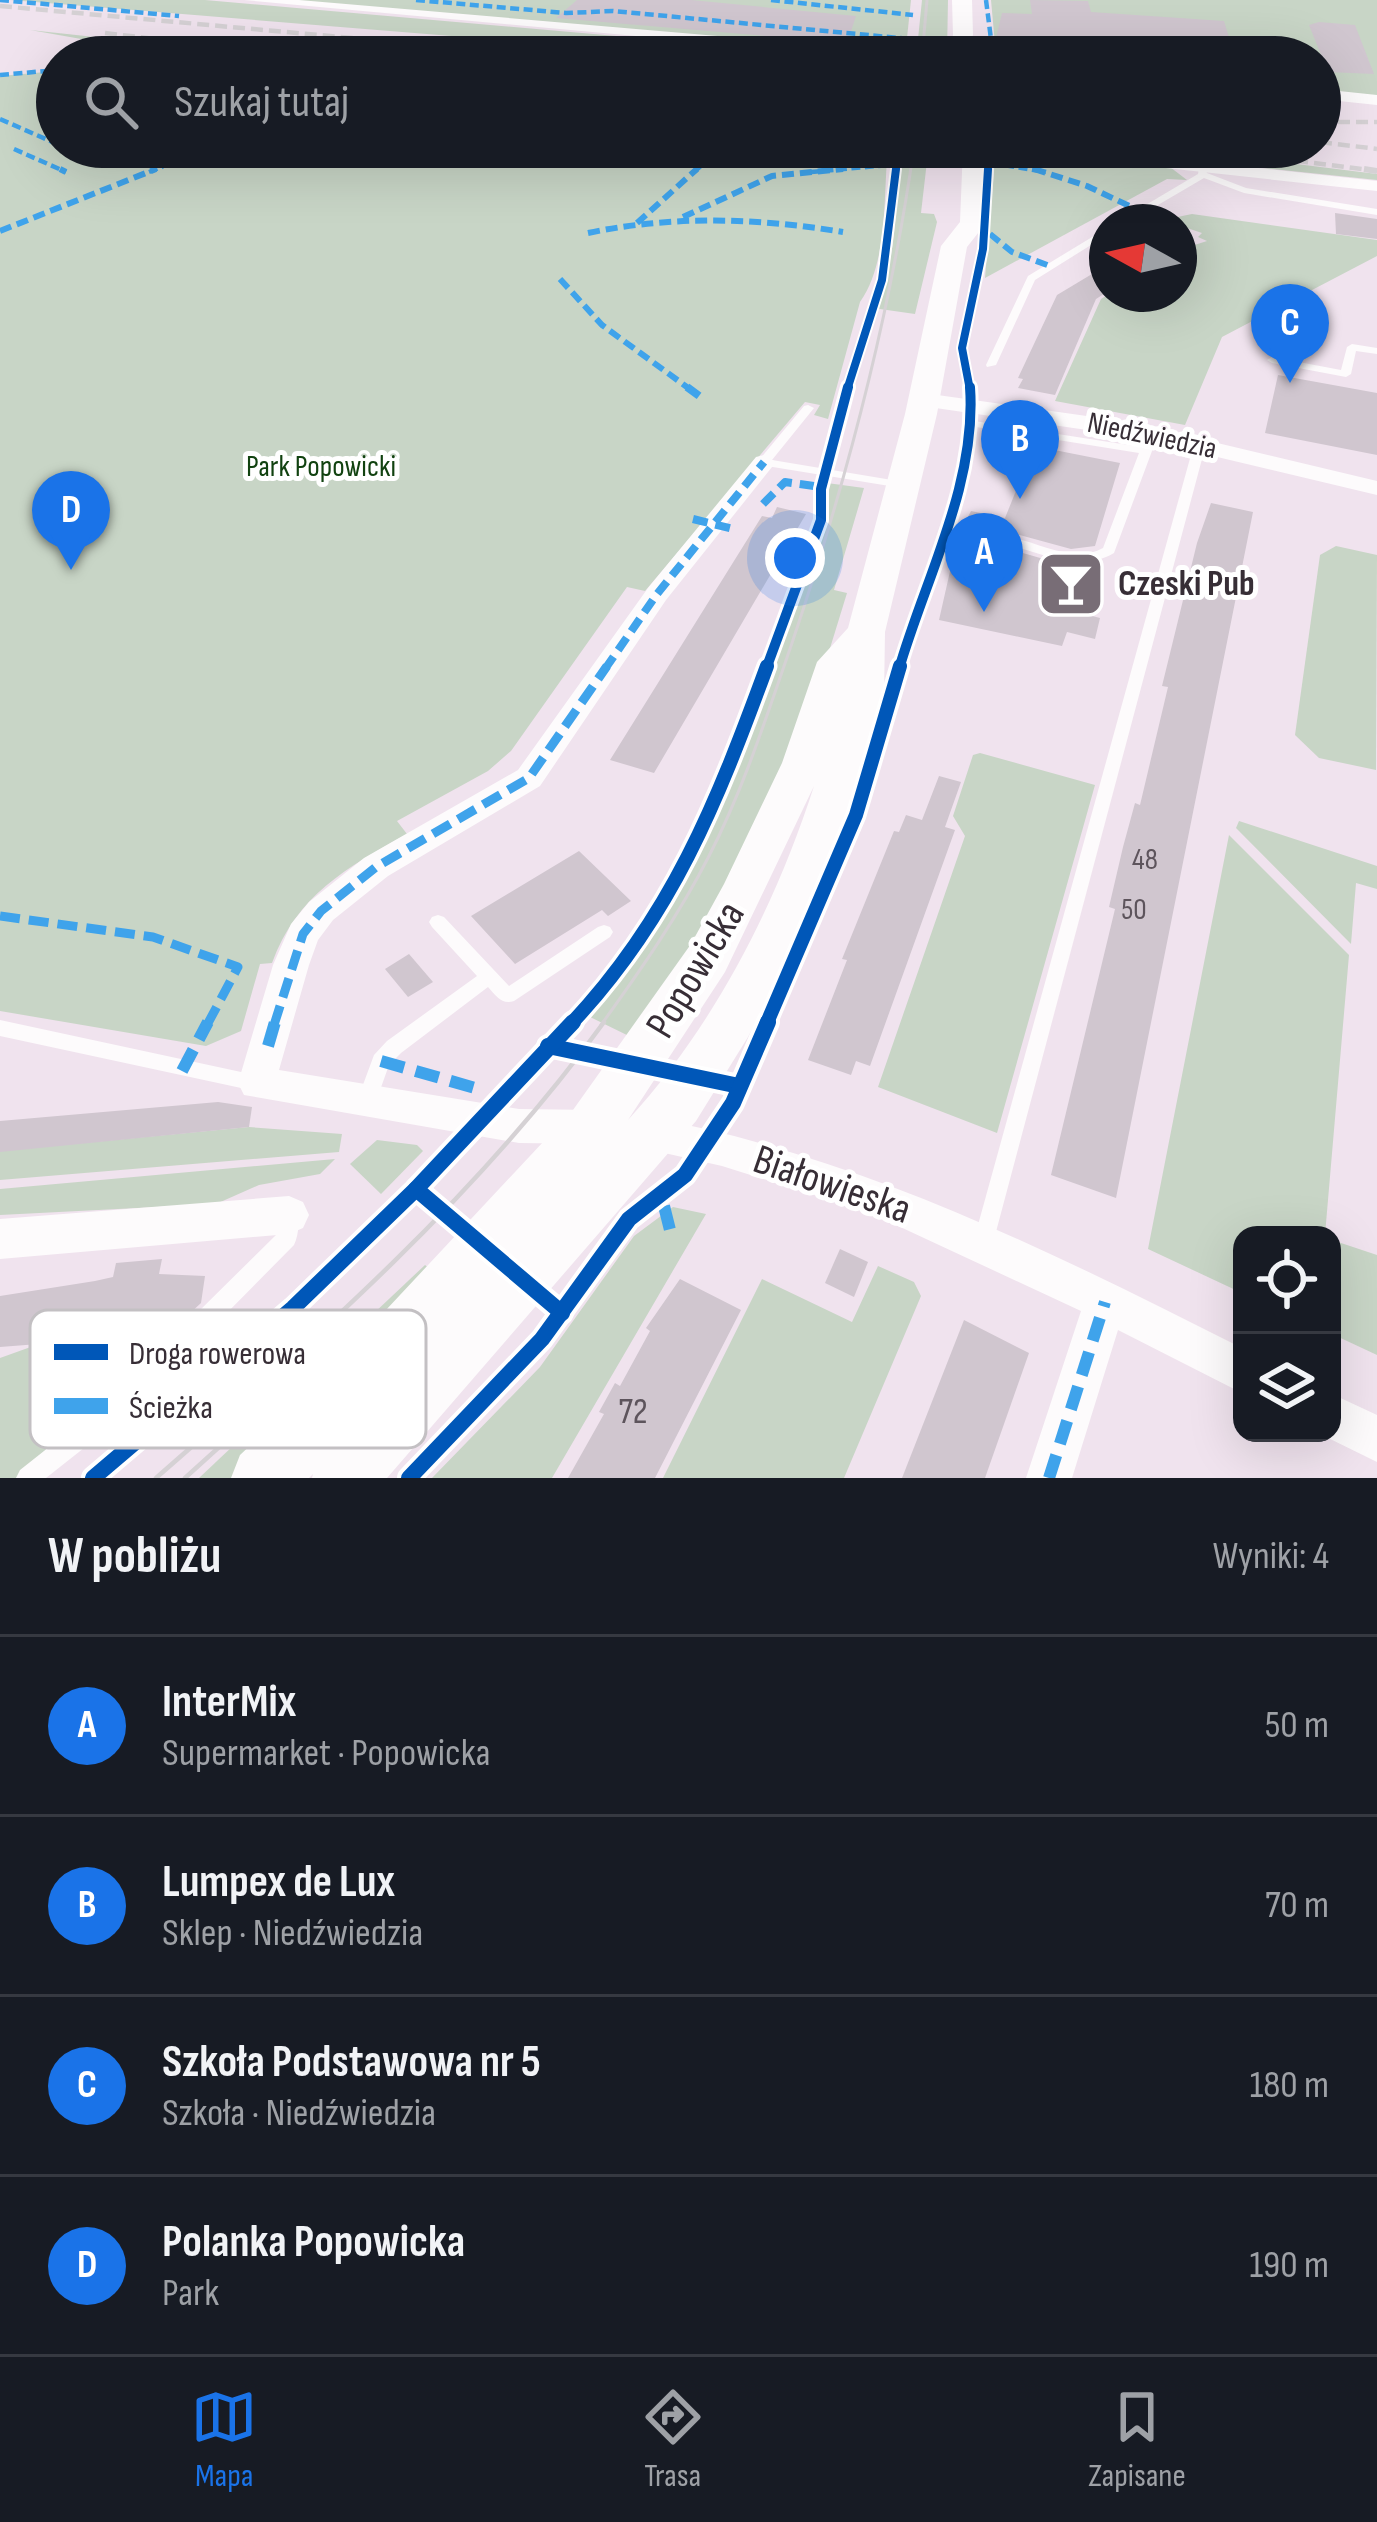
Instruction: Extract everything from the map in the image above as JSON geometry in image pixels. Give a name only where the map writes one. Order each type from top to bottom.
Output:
[{"type":"street","points":[[251,0],[671,36]]},
{"type":"street","points":[[962,0],[966,36]]},
{"type":"street","points":[[1341,96],[1377,100]]},
{"type":"street","name":"Popowicka","points":[[426,1386],[651,1135],[724,1038],[805,880],[872,666],[866,632],[904,486],[954,245],[948,222],[953,168]]},
{"type":"street","name":"Popowicka","points":[[954,245],[973,223],[974,168]]},
{"type":"street","points":[[1179,168],[1377,186]]},
{"type":"street","name":"Niedźwiedzia","points":[[923,400],[1149,442],[1200,444],[1377,488]]},
{"type":"street","points":[[257,1083],[291,965],[303,934],[321,910],[376,867],[529,778],[657,594],[764,463]]},
{"type":"street","name":"Popowicka","points":[[426,1310],[592,1127],[709,958],[775,832],[838,662],[866,632]]},
{"type":"street","name":"Białowieska","points":[[257,1083],[518,1126],[592,1127],[651,1135],[768,1158],[825,1176],[983,1243],[1233,1366]]},
{"type":"street","points":[[0,1239],[289,1215]]},
{"type":"street","points":[[1048,1478],[1106,1302]]},
{"type":"street","points":[[1341,1421],[1377,1439]]},
{"type":"street","name":"Popowicka","points":[[263,1478],[294,1448]]},
{"type":"street","name":"Popowicka","points":[[344,1478],[371,1448]]},
{"type":"lane","points":[[1150,204],[1202,171],[1228,185],[1377,212]]},
{"type":"lane","points":[[1212,195],[1228,185]]},
{"type":"lane","points":[[991,365],[1030,278],[1089,242]]},
{"type":"lane","points":[[1272,360],[1346,374],[1352,347],[1377,351]]},
{"type":"lane","points":[[808,408],[764,463],[904,486]]},
{"type":"lane","points":[[974,424],[1149,442],[1108,550],[1100,558],[1084,559],[1016,542]]},
{"type":"lane","points":[[983,1243],[1200,444]]},
{"type":"lane","points":[[439,922],[508,996],[604,932]]},
{"type":"lane","points":[[367,1103],[381,1061],[394,1047],[489,976]]},
{"type":"lane","points":[[0,1028],[64,1039],[182,1071],[257,1083]]},
{"type":"lane","points":[[215,1310],[287,1238],[289,1215]]},
{"type":"lane","points":[[28,1478],[66,1448]]},
{"type":"green space","points":[[10,0],[205,0],[616,36],[451,36]]},
{"type":"green space","points":[[285,0],[911,0],[907,36],[696,36]]},
{"type":"green space","points":[[922,0],[948,0],[947,36],[918,36]]},
{"type":"green space","points":[[991,0],[1377,0],[1377,98],[1341,94],[1341,36],[994,36]]},
{"type":"green space","name":"Park Popowicki","points":[[36,73],[36,168],[887,168],[876,267],[860,302],[828,419],[814,415],[820,405],[805,402],[645,591],[627,587],[511,751],[488,771],[397,821],[407,834],[344,872],[310,901],[282,939],[272,963],[260,964],[241,1031],[206,1046],[0,1011],[0,76]]},
{"type":"green space","points":[[899,168],[926,168],[921,213],[934,214],[937,222],[915,314],[873,308],[887,273]]},
{"type":"green space","points":[[994,168],[1171,168],[1187,180],[1167,179],[1121,204],[1089,204],[1089,221],[985,278]]},
{"type":"green space","points":[[1263,168],[1328,168],[1377,174],[1377,180]]},
{"type":"green space","points":[[1197,215],[1377,240],[1377,256],[1222,337],[1185,425],[1055,401],[1095,312],[1197,312],[1197,244],[1207,241],[1198,237],[1202,233],[1197,231]]},
{"type":"green space","points":[[827,483],[864,488],[834,590],[847,593],[827,658],[737,871],[633,1038],[588,1016],[668,904],[730,781],[827,522]]},
{"type":"green space","points":[[1336,546],[1377,555],[1376,770],[1319,758],[1295,735],[1320,555]]},
{"type":"green space","points":[[980,753],[1095,785],[997,1133],[878,1087],[965,836],[953,816],[973,755]]},
{"type":"green space","points":[[1239,821],[1377,866],[1377,889],[1356,883],[1351,944],[1236,828]]},
{"type":"green space","points":[[1229,835],[1349,955],[1326,1226],[1233,1226],[1233,1289],[1148,1249]]},
{"type":"green space","points":[[249,1127],[342,1134],[339,1152],[0,1180],[0,1151]]},
{"type":"green space","points":[[377,1140],[417,1145],[423,1151],[381,1194],[350,1164]]},
{"type":"green space","points":[[335,1159],[320,1174],[259,1185],[216,1204],[0,1215],[0,1189]]},
{"type":"green space","points":[[673,1207],[706,1214],[552,1478],[432,1478],[540,1367],[634,1236]]},
{"type":"green space","points":[[1341,1243],[1377,1255],[1377,1355],[1341,1338]]},
{"type":"green space","points":[[425,1265],[435,1273],[399,1310],[377,1310]]},
{"type":"green space","points":[[878,1266],[914,1282],[921,1296],[844,1478],[663,1478],[762,1279],[852,1322]]},
{"type":"green space","points":[[30,1347],[30,1448],[48,1448],[16,1478],[0,1478],[0,1358]]},
{"type":"green space","points":[[231,1448],[263,1448],[233,1478],[199,1478]]},
{"type":"building","points":[[577,0],[691,0],[856,16],[849,36],[766,36],[556,18]]},
{"type":"building","points":[[1030,0],[1088,1],[1091,12],[1224,21],[1229,36],[996,36],[1002,13],[1032,14]]},
{"type":"building","points":[[1309,25],[1355,25],[1374,74],[1341,73],[1341,36],[1313,36]]},
{"type":"building","points":[[1335,213],[1377,219],[1377,239],[1336,234]]},
{"type":"building","points":[[1089,276],[1090,312],[1055,395],[1018,388],[1023,379],[1018,378],[1057,295]]},
{"type":"building","points":[[1278,375],[1377,393],[1377,455],[1265,433]]},
{"type":"building","points":[[1034,446],[1120,463],[1095,546],[1071,549],[1016,534],[1005,541],[1009,549],[1061,564],[1088,566],[1073,611],[1100,618],[1095,639],[1067,632],[1062,646],[939,620],[958,536],[971,511],[1005,518]]},
{"type":"building","points":[[1211,503],[1253,512],[1116,1198],[1051,1175],[1115,909],[1109,907],[1123,847],[1135,803],[1140,805],[1168,687],[1162,686]]},
{"type":"building","points":[[777,507],[806,514],[654,773],[610,760],[762,516],[772,518]]},
{"type":"building","points":[[939,776],[961,782],[945,827],[955,830],[870,1066],[856,1061],[851,1075],[808,1060],[847,960],[842,959],[894,831],[899,832],[906,815],[922,820]]},
{"type":"building","points":[[579,851],[631,901],[608,916],[602,910],[515,964],[471,916]]},
{"type":"building","points":[[409,954],[433,982],[408,997],[385,969]]},
{"type":"building","points":[[218,1102],[252,1107],[249,1127],[0,1152],[0,1121]]},
{"type":"building","points":[[840,1249],[868,1262],[854,1297],[825,1283]]},
{"type":"building","points":[[162,1259],[159,1274],[205,1276],[201,1303],[193,1310],[30,1310],[30,1345],[0,1347],[0,1296],[113,1277],[116,1263]]},
{"type":"building","points":[[680,1279],[741,1310],[655,1478],[568,1478],[604,1414],[599,1412],[615,1383],[620,1386],[650,1331],[646,1328]]},
{"type":"building","points":[[964,1320],[1029,1353],[985,1478],[902,1478]]},
{"type":"tram line","points":[[924,36],[927,0]]},
{"type":"tram line","points":[[601,1025],[697,878],[722,830],[764,724],[812,582],[865,398],[910,168]]},
{"type":"tram line","points":[[343,1310],[504,1147],[604,1022]]},
{"type":"tram line","points":[[156,1478],[190,1448]]},
{"type":"tram line","points":[[185,1478],[218,1448]]},
{"type":"railway","points":[[0,6],[330,36]]},
{"type":"railway","points":[[105,33],[130,36]]},
{"type":"railway","points":[[1341,122],[1377,122]]},
{"type":"railway","points":[[1341,145],[1377,149]]},
{"type":"railway","points":[[1341,166],[1377,171],[1364,169]]},
{"type":"marked path","points":[[0,0],[179,16]]},
{"type":"marked path","points":[[416,0],[566,13],[613,11],[878,36]]},
{"type":"marked path","points":[[771,0],[913,15]]},
{"type":"marked path","points":[[986,0],[991,36]]},
{"type":"marked path","points":[[0,75],[36,72]]},
{"type":"marked path","points":[[0,119],[36,137]]},
{"type":"marked path","points":[[14,149],[36,159]]},
{"type":"marked path","points":[[57,168],[66,172]]},
{"type":"marked path","points":[[0,231],[159,168]]},
{"type":"marked path","points":[[637,223],[699,168]]},
{"type":"marked path","points":[[683,217],[772,176],[857,168]]},
{"type":"marked path","points":[[1030,168],[1126,204]]},
{"type":"marked path","points":[[588,233],[651,222],[716,219],[843,232]]},
{"type":"marked path","points":[[990,234],[1012,252],[1050,266]]},
{"type":"marked path","points":[[560,279],[602,325],[702,398]]},
{"type":"marked path","points":[[268,1046],[303,934],[321,911],[376,867],[529,778],[657,594],[764,462]]},
{"type":"marked path","points":[[763,504],[785,482],[814,486]]},
{"type":"marked path","points":[[693,519],[737,530]]},
{"type":"marked path","points":[[0,916],[153,937],[212,954],[238,967],[182,1071]]},
{"type":"marked path","points":[[381,1061],[475,1088]]},
{"type":"marked path","points":[[664,1206],[671,1234]]},
{"type":"marked path","points":[[1049,1478],[1105,1302]]},
{"type":"cycle path","points":[[291,1310],[416,1189],[604,989],[676,882],[715,807],[821,520],[821,489],[866,319],[882,280],[896,168]]},
{"type":"cycle path","points":[[409,1478],[542,1339],[629,1219],[685,1175],[733,1103],[856,815],[920,597],[938,561],[964,458],[971,393],[962,348],[983,249],[989,168]]},
{"type":"cycle path","points":[[548,1046],[739,1086]]},
{"type":"cycle path","points":[[416,1189],[562,1313]]},
{"type":"cycle path","points":[[93,1478],[128,1448]]},
{"type":"place","name":"Szkoła Podstawowa nr 5","points":[[1290,383]]},
{"type":"place","name":"Lumpex de Lux","points":[[1020,499]]},
{"type":"place","name":"Polanka Popowicka","points":[[71,570]]},
{"type":"place","name":"Czeski Pub","points":[[1071,584]]},
{"type":"place","name":"InterMix","points":[[984,612]]}]
